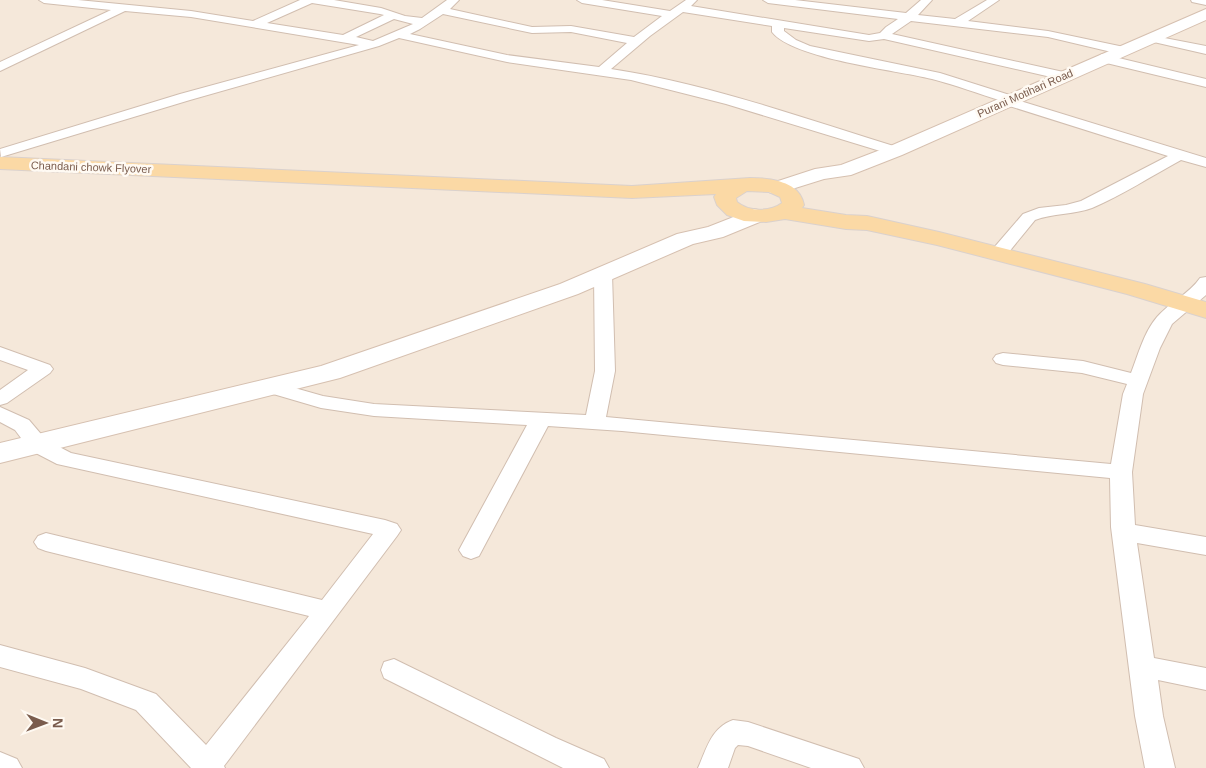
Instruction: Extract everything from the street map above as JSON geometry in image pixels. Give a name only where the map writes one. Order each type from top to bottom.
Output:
[{"type":"main road","name":"Purani Motihari Road","points":[[786,200],[836,181],[844,171],[895,151],[1120,50],[1206,14]]},
{"type":"main road","name":"Chandani chowk Flyover","points":[[0,160],[224,172]]},
{"type":"main road","points":[[0,160],[162,177],[224,172],[632,192],[732,200],[754,216]]},
{"type":"main road","points":[[685,239],[732,200],[760,185],[786,200],[846,222],[867,223],[998,254],[1206,310]]},
{"type":"main road","points":[[0,453],[330,372],[569,289],[685,239],[715,232],[754,216],[771,216],[786,200]]},
{"type":"street","points":[[44,0],[121,9],[191,14],[374,44]]},
{"type":"street","points":[[253,25],[309,0]]},
{"type":"street","points":[[314,0],[381,11],[402,19],[424,22]]},
{"type":"street","points":[[0,160],[185,97],[374,44],[424,22],[454,0]]},
{"type":"street","points":[[582,0],[670,14]]},
{"type":"street","points":[[603,70],[635,41],[670,14],[694,0]]},
{"type":"street","points":[[768,0],[1048,34],[1120,50]]},
{"type":"street","points":[[871,12],[877,0]]},
{"type":"street","points":[[884,36],[890,29],[909,17],[927,0]]},
{"type":"street","points":[[957,23],[994,0]]},
{"type":"street","points":[[1196,0],[1206,2]]},
{"type":"street","points":[[792,26],[812,5]]},
{"type":"street","points":[[681,8],[869,38],[884,36],[1064,76]]},
{"type":"street","points":[[0,68],[121,9]]},
{"type":"street","points":[[441,10],[532,30],[570,29],[635,41]]},
{"type":"street","points":[[344,40],[394,15]]},
{"type":"street","points":[[778,24],[778,32],[795,45],[807,49],[936,76],[1206,163]]},
{"type":"street","points":[[400,34],[515,60],[603,70],[736,101],[895,151]]},
{"type":"street","points":[[1149,38],[1206,50]]},
{"type":"street","points":[[1102,58],[1206,83]]},
{"type":"street","points":[[998,254],[1029,218],[1039,213],[1078,208],[1108,195],[1180,155]]},
{"type":"street","points":[[595,422],[605,371],[603,274]]},
{"type":"street","points":[[1160,768],[1149,716],[1124,532],[1120,501],[1121,472],[1124,444],[1137,381],[1164,321],[1203,289],[1206,282]]},
{"type":"street","points":[[0,353],[43,369],[0,399]]},
{"type":"street","points":[[1003,359],[1083,367],[1137,381]]},
{"type":"street","points":[[270,387],[321,402],[374,410],[595,422],[1121,472]]},
{"type":"street","points":[[0,413],[22,425],[38,445],[65,459],[389,530],[209,766],[146,702],[86,679],[0,656]]},
{"type":"street","points":[[471,550],[541,419]]},
{"type":"street","points":[[1124,532],[1206,546]]},
{"type":"street","points":[[46,542],[327,611]]},
{"type":"street","points":[[1142,666],[1206,679]]},
{"type":"street","points":[[394,670],[546,747],[594,768]]},
{"type":"street","points":[[713,768],[724,740],[733,732],[748,734],[849,768]]},
{"type":"shaded area","points":[[0,0],[1206,0],[1206,768],[0,768]]}]
